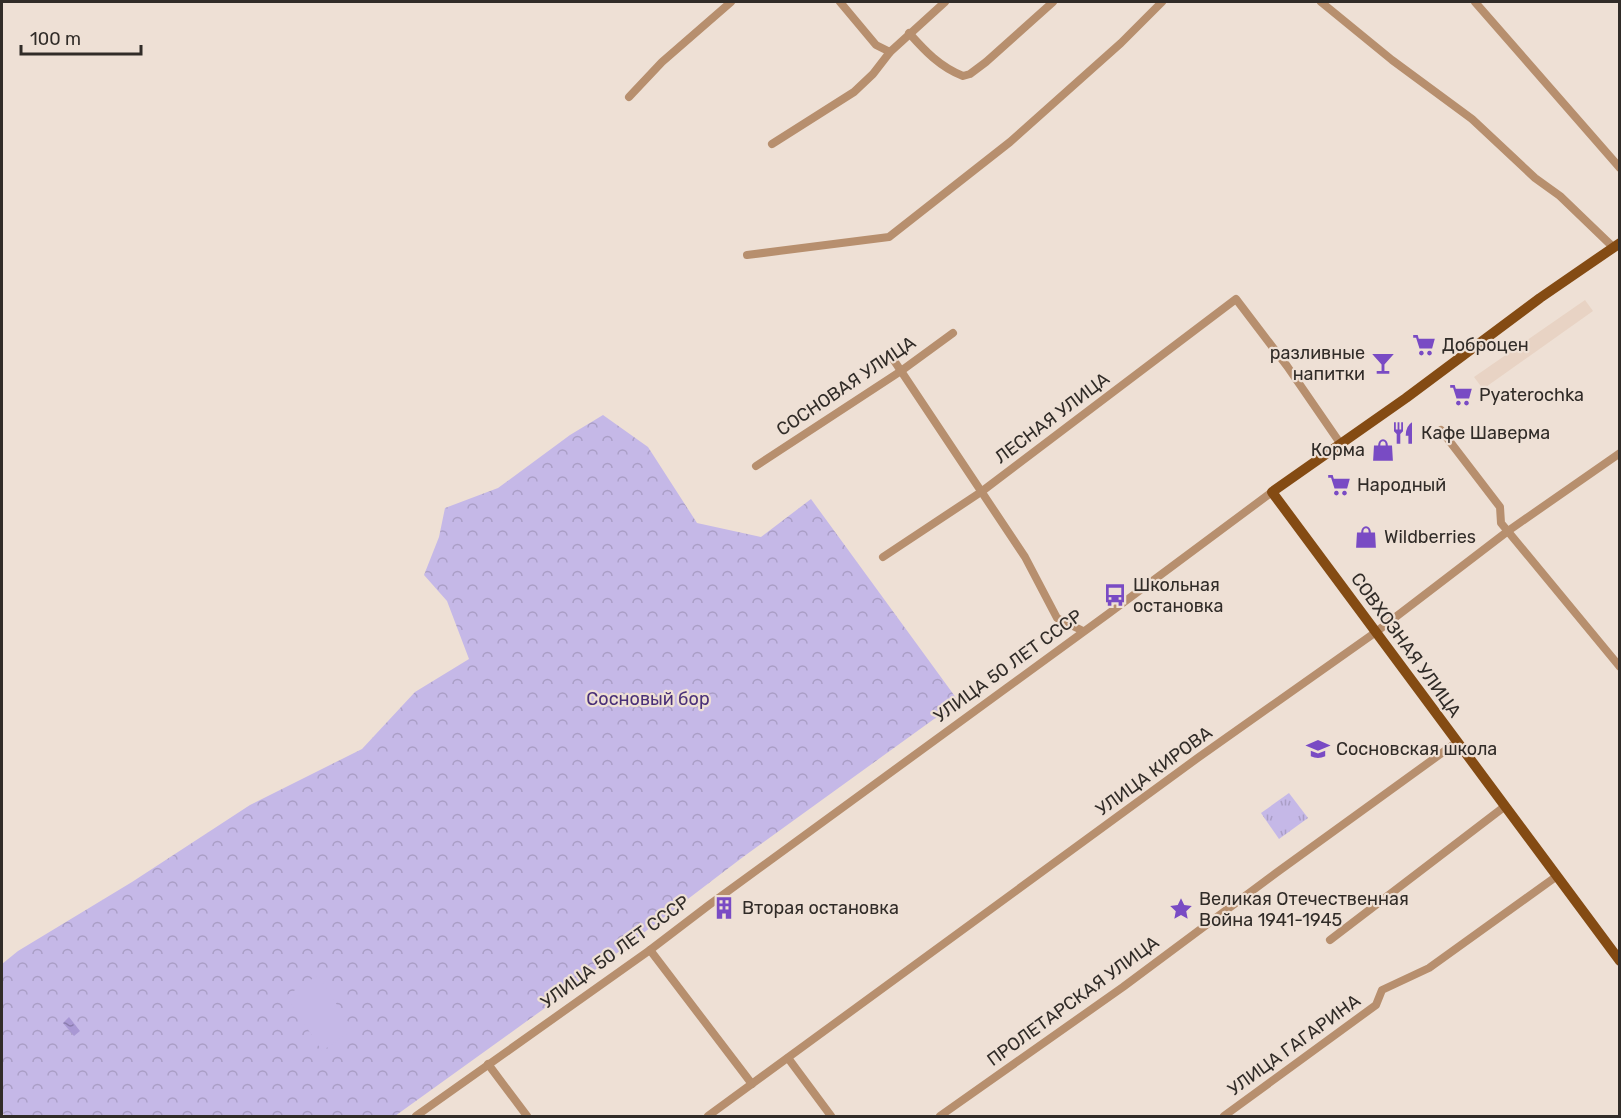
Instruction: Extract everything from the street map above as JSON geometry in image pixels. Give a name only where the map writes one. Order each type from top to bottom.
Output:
[{"type":"main road","name":"УЛИЦА 50 ЛЕТ СССР","points":[[1272,492],[1616,245]]},
{"type":"main road","name":"СОВХОЗНАЯ УЛИЦА","points":[[1272,492],[1620,961]]},
{"type":"street","points":[[629,97],[662,62],[731,2]]},
{"type":"street","points":[[840,2],[876,45],[890,52]]},
{"type":"street","points":[[772,144],[854,92],[909,33],[945,2]]},
{"type":"street","points":[[909,33],[936,61],[950,71],[963,76],[970,74],[986,62],[1053,2]]},
{"type":"street","points":[[747,255],[889,237],[1010,142],[1121,43],[1162,2]]},
{"type":"street","points":[[1321,2],[1392,60],[1472,119],[1535,178],[1560,196],[1616,245]]},
{"type":"street","points":[[1475,2],[1620,168]]},
{"type":"street","name":"ЛЕСНАЯ УЛИЦА","points":[[882,557],[981,492],[1236,299],[1287,366],[1340,443]]},
{"type":"street","name":"СОСНОВАЯ УЛИЦА","points":[[756,466],[901,371],[953,333]]},
{"type":"street","points":[[890,353],[1025,556],[1057,618],[1083,631]]},
{"type":"street","points":[[1441,430],[1500,507],[1501,523],[1620,667]]},
{"type":"street","name":"УЛИЦА КИРОВА","points":[[708,1116],[1199,757],[1376,632],[1508,531],[1620,453]]},
{"type":"street","name":"УЛИЦА 50 ЛЕТ СССР","points":[[416,1116],[650,950],[1272,492]]},
{"type":"street","name":"ПРОЛЕТАРСКАЯ УЛИЦА","points":[[940,1116],[1123,987],[1457,742]]},
{"type":"street","points":[[1330,940],[1504,807]]},
{"type":"street","name":"УЛИЦА ГАГАРИНА","points":[[1224,1116],[1376,1005],[1382,990],[1429,968],[1557,876]]},
{"type":"street","points":[[650,950],[752,1084]]},
{"type":"street","points":[[788,1058],[831,1116]]},
{"type":"street","points":[[488,1064],[526,1116]]},
{"type":"shaded area","points":[[1585,300],[1593,311],[1483,389],[1474,377]]},
{"type":"green space","name":"Сосновый бор","points":[[603,415],[648,447],[697,523],[761,537],[811,499],[962,706],[934,719],[743,857],[545,1008],[395,1116],[5,1116],[2,1112],[2,964],[18,951],[132,882],[250,805],[362,749],[415,692],[469,659],[447,601],[424,575],[439,537],[445,508],[498,488],[570,435]]},
{"type":"green space","points":[[1289,793],[1308,818],[1279,839],[1261,813]]},
{"type":"green space","points":[[318,975],[353,1030],[322,1051],[286,996]]},
{"type":"water","points":[[69,1017],[80,1031],[74,1036],[63,1023]]},
{"type":"place","name":"Доброцен","points":[[1424,345]]},
{"type":"place","name":"разливные напитки","points":[[1383,363]]},
{"type":"place","name":"Pyaterochka","points":[[1461,395]]},
{"type":"place","name":"Кафе Шаверма","points":[[1403,433]]},
{"type":"place","name":"Корма","points":[[1383,450]]},
{"type":"place","name":"Народный","points":[[1339,485]]},
{"type":"place","name":"Wildberries","points":[[1366,537]]},
{"type":"place","name":"Школьная остановка","points":[[1115,595]]},
{"type":"place","name":"Сосновская школа","points":[[1318,749]]},
{"type":"place","name":"Вторая остановка","points":[[724,908]]},
{"type":"place","name":"Великая Отечественная Война 1941-1945","points":[[1181,909]]}]
